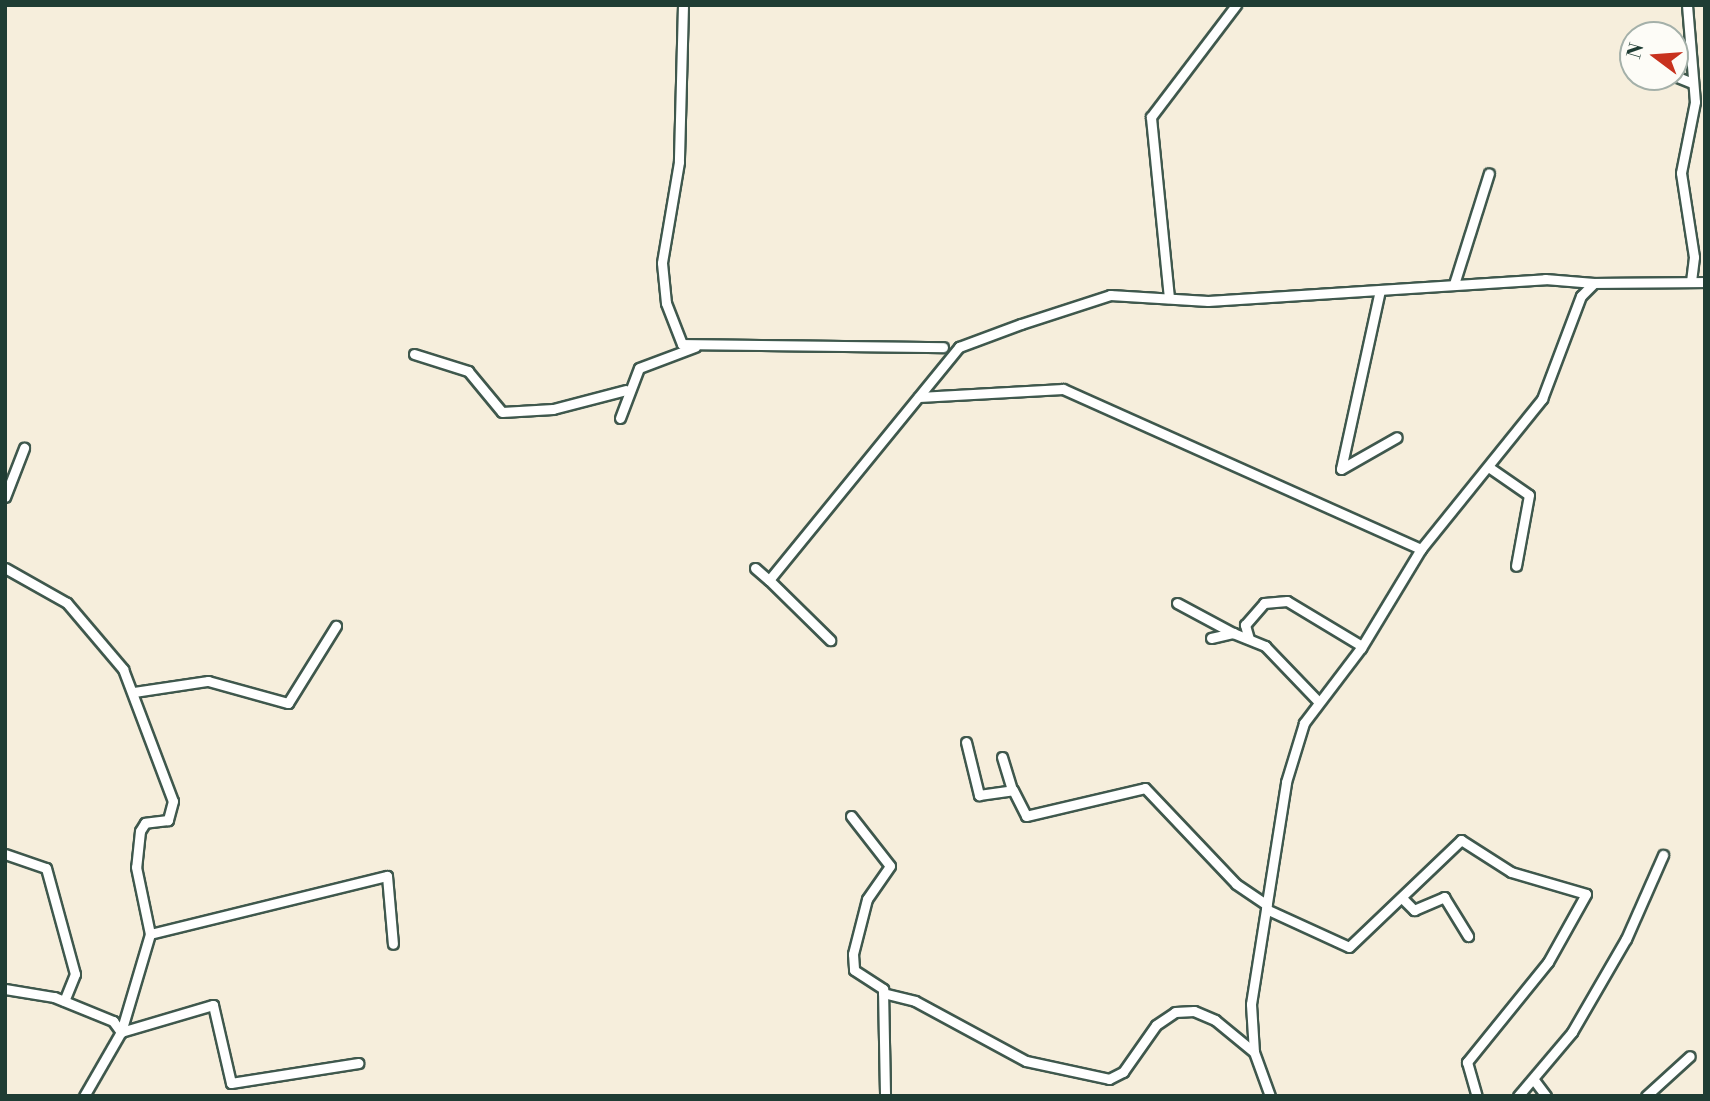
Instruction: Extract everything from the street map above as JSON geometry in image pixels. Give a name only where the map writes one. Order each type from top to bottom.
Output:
[{"type":"street","points":[[683,5],[679,162],[662,263],[666,303],[682,344],[943,347]]},
{"type":"street","points":[[1169,298],[1152,117],[1236,5]]},
{"type":"street","points":[[1687,5],[1694,112],[1681,173],[1694,257],[1691,282]]},
{"type":"street","points":[[1454,284],[1489,173]]},
{"type":"street","points":[[769,580],[960,347],[1110,295],[1169,298],[1380,290],[1454,284],[1705,282]]},
{"type":"street","points":[[1270,1096],[1254,1052],[1251,1004],[1286,782],[1317,699],[1362,646],[1421,549],[1490,468],[1542,398],[1575,306],[1594,283]]},
{"type":"street","points":[[1380,290],[1341,469],[1397,438]]},
{"type":"street","points":[[620,418],[626,390],[649,360],[687,353],[698,348],[693,346]]},
{"type":"street","points":[[414,354],[468,372],[502,412],[553,409],[626,390]]},
{"type":"street","points":[[919,397],[1063,389],[1421,549]]},
{"type":"street","points":[[5,497],[24,448]]},
{"type":"street","points":[[1490,468],[1529,495],[1516,566]]},
{"type":"street","points":[[5,568],[67,603],[117,661],[134,692],[173,802],[168,820],[145,823],[137,843],[138,886],[150,934],[121,1032],[84,1096]]},
{"type":"street","points":[[755,568],[830,640]]},
{"type":"street","points":[[1249,639],[1245,625],[1264,603],[1279,600],[1324,619],[1362,646]]},
{"type":"street","points":[[1177,603],[1281,656],[1317,699]]},
{"type":"street","points":[[134,692],[208,681],[288,703],[336,626]]},
{"type":"street","points":[[1211,638],[1233,633]]},
{"type":"street","points":[[967,742],[979,794],[1012,789]]},
{"type":"street","points":[[1002,757],[1022,814],[1030,817],[1145,788],[1236,884],[1266,907],[1344,948],[1403,899],[1432,862],[1461,840],[1511,872],[1586,894],[1548,962],[1467,1062],[1477,1096]]},
{"type":"street","points":[[851,816],[890,866],[867,899],[853,954],[854,970],[877,982],[883,993],[885,1096]]},
{"type":"street","points":[[5,855],[46,868],[75,974],[64,1001]]},
{"type":"street","points":[[1518,1096],[1534,1080],[1599,987],[1663,855]]},
{"type":"street","points":[[150,934],[387,876],[393,944]]},
{"type":"street","points":[[1403,899],[1414,910],[1444,897],[1468,936]]},
{"type":"street","points":[[5,989],[64,1001],[113,1021],[121,1032]]},
{"type":"street","points":[[883,993],[915,1000],[1026,1061],[1109,1079],[1124,1072],[1156,1025],[1175,1012],[1194,1011],[1214,1020],[1254,1052]]},
{"type":"street","points":[[121,1032],[213,1005],[231,1083],[358,1063]]},
{"type":"street","points":[[1646,1096],[1690,1056]]},
{"type":"street","points":[[1534,1080],[1546,1096]]}]
